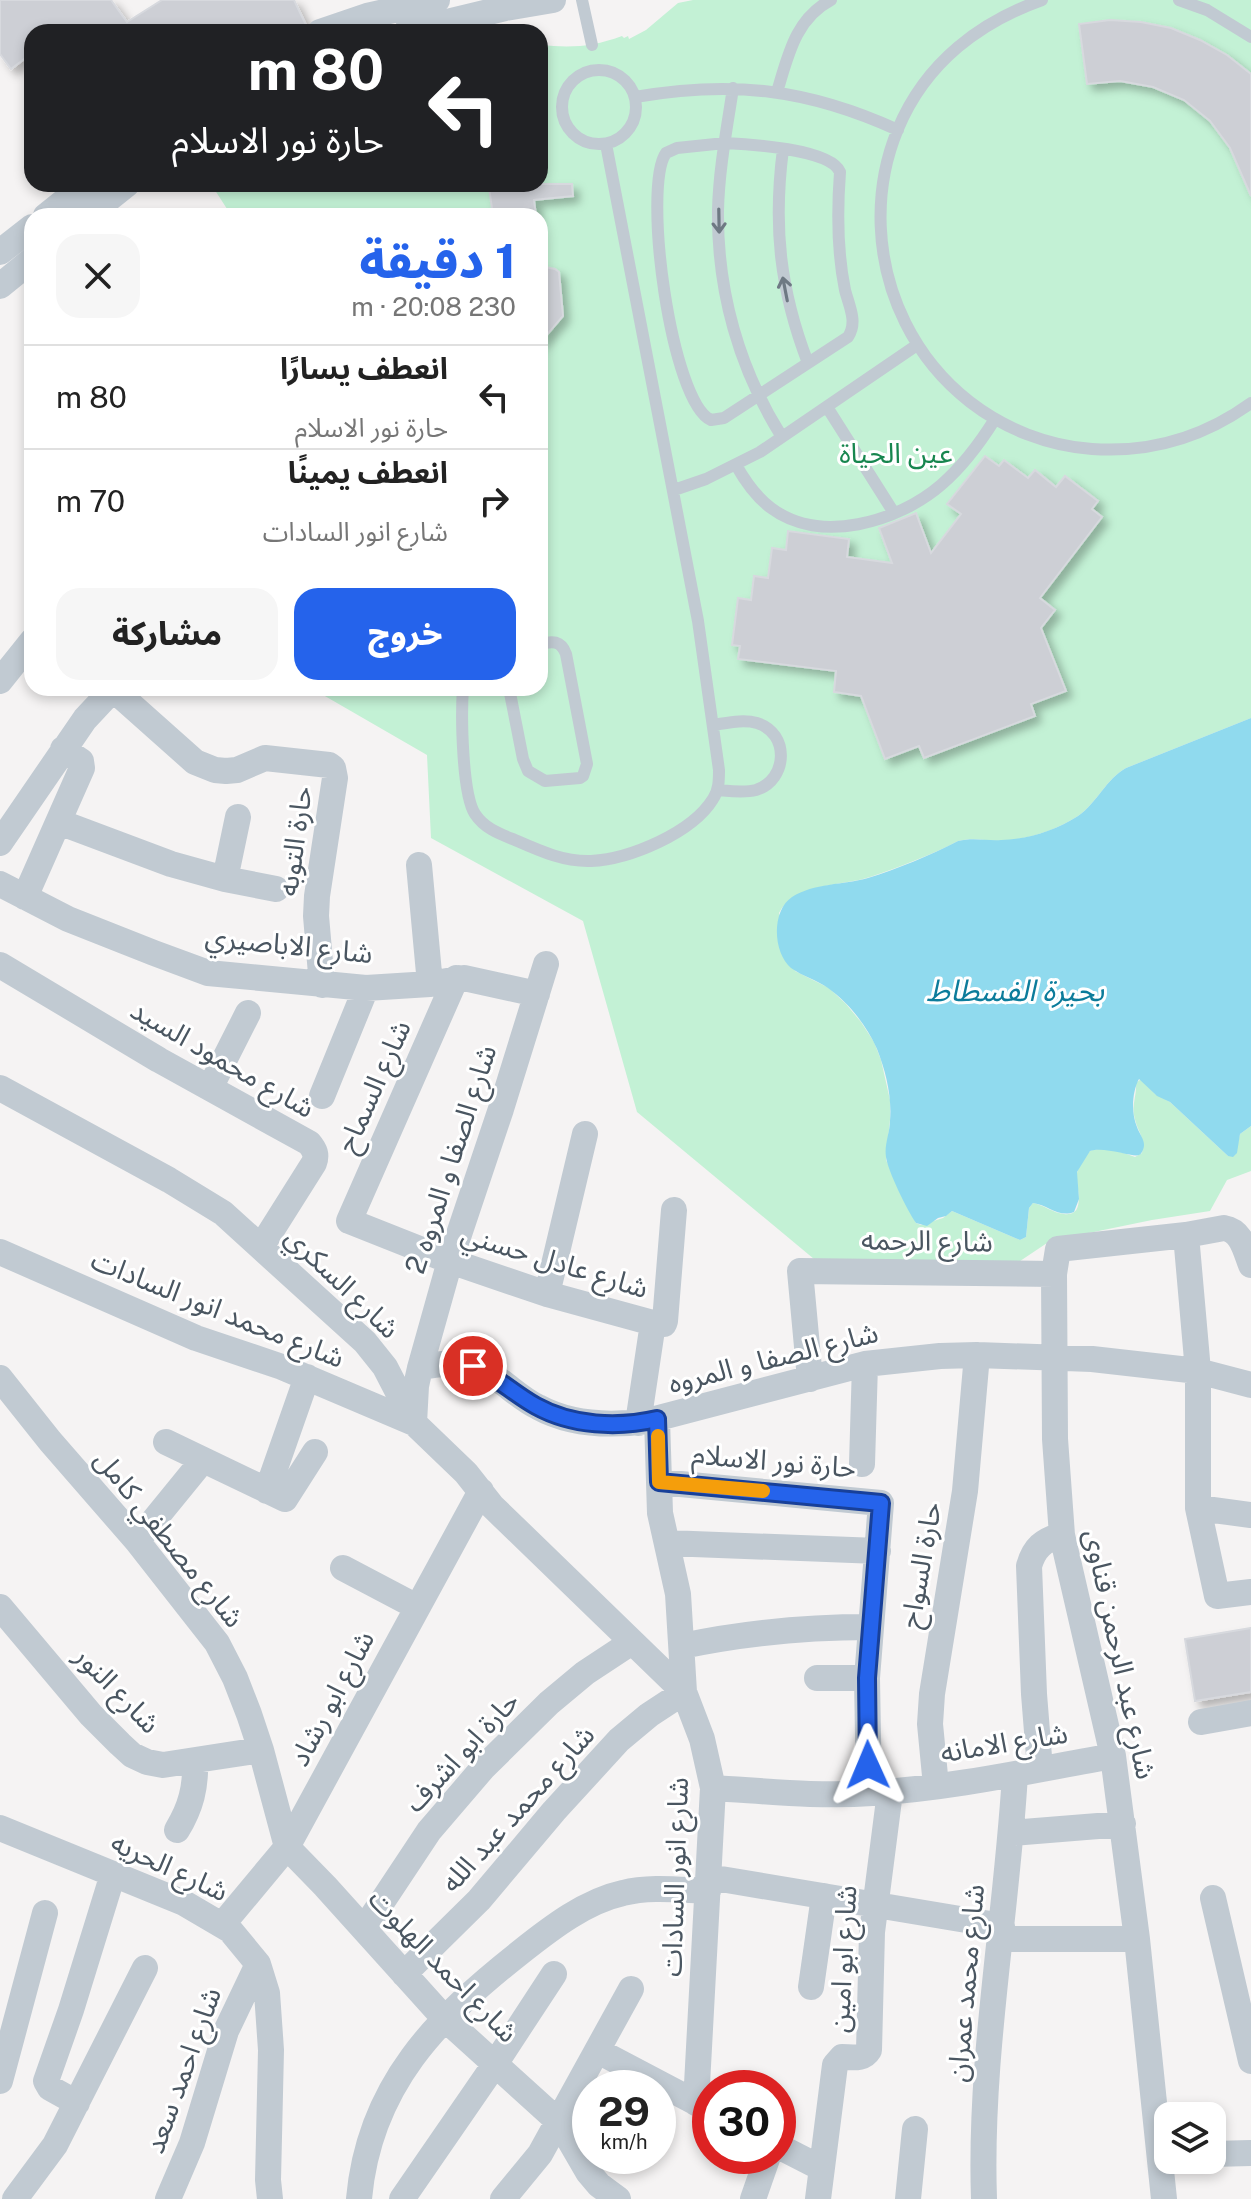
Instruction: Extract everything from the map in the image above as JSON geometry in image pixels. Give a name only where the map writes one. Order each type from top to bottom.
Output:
[{"type":"street","points":[[344,24],[437,0]]},
{"type":"street","points":[[439,24],[553,0]]},
{"type":"street","points":[[56,208],[76,192]]},
{"type":"street","points":[[97,208],[117,192]]},
{"type":"street","points":[[0,252],[24,233]]},
{"type":"street","points":[[0,286],[24,266]]},
{"type":"street","points":[[0,681],[24,651]]},
{"type":"street","points":[[0,843],[63,749],[106,696]]},
{"type":"street","name":"حارة التوبه","points":[[122,696],[195,762],[205,767],[237,770],[259,759],[272,758],[333,768],[335,778],[317,896],[322,985]]},
{"type":"street","points":[[25,897],[83,764],[63,749]]},
{"type":"street","points":[[225,879],[238,817]]},
{"type":"street","points":[[59,822],[171,864],[276,889]]},
{"type":"street","points":[[419,865],[430,984]]},
{"type":"street","name":"شارع الاباصيري","points":[[0,884],[68,919],[208,973],[366,988],[430,984],[464,978],[537,994]]},
{"type":"street","name":"شارع الصفا و المروه 2","points":[[414,1423],[420,1368],[450,1261],[546,964]]},
{"type":"street","name":"شارع محمود السيد","points":[[0,965],[314,1148],[314,1163],[261,1247]]},
{"type":"street","name":"شارع السماح","points":[[349,1221],[456,978]]},
{"type":"street","points":[[322,1096],[366,988]]},
{"type":"street","points":[[210,1088],[248,1013]]},
{"type":"street","name":"شارع السكري","points":[[0,1088],[223,1213],[365,1342],[385,1367],[414,1423],[458,1464],[492,1506],[684,1692]]},
{"type":"street","points":[[547,1294],[585,1134]]},
{"type":"street","name":"شارع انور السادات","points":[[674,1210],[665,1321],[664,1324],[653,1323],[648,1421],[659,1482],[660,1513],[678,1594],[684,1692],[702,1739],[713,1788],[704,2070]]},
{"type":"street","name":"شارع عادل حسني","points":[[349,1221],[450,1261],[547,1294],[653,1323]]},
{"type":"street","points":[[1054,1274],[1058,1249],[1224,1228],[1239,1236],[1251,1265]]},
{"type":"street","points":[[1186,1235],[1198,1371],[1198,1508],[1217,1596],[1251,1592]]},
{"type":"street","name":"شارع محمد انور السادات","points":[[0,1252],[196,1338],[307,1377],[414,1423]]},
{"type":"street","name":"شارع الرحمه","points":[[810,1379],[800,1271],[1054,1274]]},
{"type":"street","name":"شارع عبد الرحمن قناوى","points":[[1054,1274],[1056,1481],[1062,1535],[1113,1756],[1157,2102]]},
{"type":"street","name":"شارع الصفا و المروه","points":[[420,1368],[455,1363],[473,1366],[489,1373],[538,1408],[587,1423],[612,1425],[648,1421],[865,1364],[915,1358],[977,1355],[1092,1359],[1198,1371],[1251,1385]]},
{"type":"street","name":"حارة السواح","points":[[936,1786],[930,1724],[932,1694],[965,1491],[977,1355]]},
{"type":"street","points":[[862,1464],[865,1364]]},
{"type":"street","points":[[267,1491],[307,1377]]},
{"type":"street","name":"شارع مصطفي كامل","points":[[0,1378],[137,1541],[217,1643],[235,1678],[261,1750],[287,1847]]},
{"type":"street","points":[[166,1442],[281,1498],[287,1497],[315,1452]]},
{"type":"street","points":[[137,1541],[203,1460]]},
{"type":"street","name":"حارة نور الاسلام","points":[[659,1482],[881,1503]]},
{"type":"street","name":"شارع ابو رشاد","points":[[222,1925],[287,1847],[481,1491]]},
{"type":"street","name":"شارع ابو امين","points":[[818,2199],[835,2065],[842,2057],[861,2057],[869,2050],[879,1792],[867,1678],[881,1503]]},
{"type":"street","points":[[1198,1508],[1251,1515]]},
{"type":"street","name":"شارع محمد عمران","points":[[984,2199],[988,2066],[1011,1833],[1027,1771],[1034,1694],[1029,1566],[1032,1555],[1040,1545],[1062,1535]]},
{"type":"street","points":[[667,1543],[878,1551]]},
{"type":"street","points":[[343,1568],[417,1607]]},
{"type":"street","name":"شارع النور","points":[[0,1607],[91,1715],[132,1755],[163,1765],[261,1750]]},
{"type":"street","points":[[682,1646],[769,1631],[870,1627]]},
{"type":"street","name":"حارة ابو اشرف","points":[[364,1929],[429,1831],[483,1768],[573,1683],[632,1642]]},
{"type":"street","points":[[817,1678],[867,1678]]},
{"type":"street","name":"شارع محمد عبد الله","points":[[404,1974],[479,1900],[611,1748],[649,1715],[684,1692]]},
{"type":"street","points":[[1201,1722],[1251,1713]]},
{"type":"street","name":"شارع الامانه","points":[[713,1788],[798,1793],[879,1792],[936,1786],[1113,1756]]},
{"type":"street","points":[[177,1830],[193,1797],[195,1761]]},
{"type":"street","points":[[1011,1833],[1123,1824]]},
{"type":"street","name":"شارع الحريه","points":[[0,1828],[184,1903],[230,1930],[258,1964],[267,1993],[271,2050],[270,2199]]},
{"type":"street","name":"شارع احمد الهلوت","points":[[287,1847],[444,2018],[559,2122],[588,2172],[618,2199]]},
{"type":"street","points":[[77,2103],[50,2088],[46,2081],[113,1874]]},
{"type":"street","points":[[359,2199],[369,2147],[381,2111],[412,2057],[444,2018],[538,1939],[601,1900],[621,1893],[709,1884],[875,1904],[1002,1932],[1137,1939]]},
{"type":"street","points":[[811,1987],[824,1896]]},
{"type":"street","points":[[1213,1898],[1239,1957],[1251,2061]]},
{"type":"street","points":[[0,2081],[45,1913]]},
{"type":"street","name":"شارع احمد سعد","points":[[168,2199],[192,2143],[226,2031],[258,1964]]},
{"type":"street","points":[[15,2199],[55,2145],[145,1968]]},
{"type":"street","points":[[402,2199],[554,1974]]},
{"type":"street","points":[[503,2199],[540,2154],[631,1989]]},
{"type":"street","points":[[598,2051],[692,2101]]},
{"type":"street","points":[[908,2199],[915,2129]]},
{"type":"street","points":[[1226,2154],[1251,2153]]},
{"type":"street","points":[[796,2155],[821,2168]]},
{"type":"street","points":[[753,2199],[762,2174]]},
{"type":"street","name":"شارع عبد الرحمن قناوى","points":[[1163,2174],[1164,2199]]},
{"type":"lane","points":[[582,0],[598,70]]},
{"type":"lane","points":[[777,92],[798,30],[814,11],[831,0]]},
{"type":"lane","points":[[1042,0],[997,20],[956,49],[923,86],[898,130],[882,186],[880,233],[892,292],[905,325],[930,363],[978,408],[1037,438],[1059,444],[1129,450],[1165,444],[1199,433],[1251,403]]},
{"type":"lane","points":[[1179,0],[1217,16],[1251,37]]},
{"type":"lane","points":[[598,70],[608,71],[625,80],[635,97],[637,107],[631,127],[625,135],[606,144],[585,142],[577,137],[569,130],[562,111],[562,101],[570,83],[598,70]]},
{"type":"lane","points":[[635,97],[701,88],[777,92],[839,106],[898,130]]},
{"type":"lane","points":[[733,88],[718,208],[722,272],[735,336],[758,396],[782,437]]},
{"type":"lane","points":[[725,143],[783,149],[834,163],[840,172],[838,233],[853,328],[848,337],[724,418],[704,417],[683,374],[664,292],[658,199],[662,158],[677,148],[725,143]]},
{"type":"lane","points":[[463,696],[465,766],[472,809],[490,829],[541,851],[591,861],[633,853],[690,822],[713,800],[718,790],[719,770],[698,621],[606,144]]},
{"type":"lane","points":[[783,149],[777,210],[781,271],[795,330],[808,363]]},
{"type":"lane","points":[[674,490],[736,465],[917,345]]},
{"type":"lane","points":[[827,407],[894,513]]},
{"type":"lane","points":[[736,465],[773,510],[810,524],[830,527],[850,525],[894,513],[920,501],[941,486],[980,443],[995,419]]},
{"type":"lane","points":[[511,696],[528,771],[545,781],[583,776],[587,764],[566,654],[558,642],[548,643]]},
{"type":"lane","points":[[713,725],[740,721],[762,725],[776,738],[781,748],[779,769],[765,786],[743,791],[718,790]]},
{"type":"green space","name":"عين الحياة","points":[[693,0],[1251,0],[1251,718],[1126,768],[1113,778],[1085,811],[1051,830],[1011,840],[958,841],[870,877],[807,891],[786,903],[779,913],[795,971],[829,988],[861,1022],[874,1042],[890,1100],[886,1160],[916,1223],[921,1225],[943,1218],[952,1211],[1020,1240],[1026,1237],[1029,1208],[1033,1203],[1071,1214],[1076,1210],[1079,1199],[1078,1170],[1090,1151],[1107,1149],[1135,1157],[1142,1153],[1142,1138],[1134,1111],[1136,1083],[1141,1079],[1228,1156],[1235,1155],[1240,1134],[1251,1126],[1251,1171],[1227,1180],[1210,1211],[1050,1241],[1011,1267],[814,1259],[637,1112],[583,921],[431,838],[427,755],[325,696],[548,696],[548,208],[226,208],[216,192],[548,192],[548,45],[582,46],[622,36],[629,39],[646,30],[678,3]]},
{"type":"water","name":"بحيرة الفسطاط","points":[[1251,718],[1251,1126],[1240,1134],[1237,1153],[1233,1157],[1228,1156],[1170,1102],[1157,1096],[1139,1079],[1133,1109],[1144,1143],[1143,1151],[1136,1155],[1090,1151],[1077,1172],[1079,1199],[1074,1212],[1058,1212],[1033,1203],[1029,1208],[1026,1237],[1020,1240],[952,1211],[927,1226],[916,1223],[887,1163],[890,1102],[886,1075],[877,1049],[863,1024],[843,1001],[785,961],[777,932],[780,912],[785,903],[801,892],[868,878],[958,841],[1011,839],[1051,830],[1085,811],[1113,778],[1126,768]]},
{"type":"building","points":[[0,0],[111,0],[127,22],[162,0],[294,0],[306,24],[24,24],[24,59],[11,69],[0,54]]},
{"type":"building","points":[[1110,20],[1171,28],[1227,55],[1251,74],[1251,196],[1230,148],[1210,121],[1184,100],[1153,87],[1120,81],[1087,84],[1079,24]]},
{"type":"building","points":[[548,184],[572,184],[573,196],[534,200],[535,208],[492,208],[490,192],[548,192]]},
{"type":"building","points":[[548,268],[559,272],[563,316],[548,334]]},
{"type":"building","points":[[985,456],[999,466],[1004,460],[1028,478],[1035,470],[1056,487],[1065,476],[1098,501],[1092,509],[1102,517],[1040,598],[1055,610],[1041,628],[1066,691],[1031,704],[1035,716],[924,758],[919,746],[885,759],[861,696],[834,692],[836,671],[738,659],[740,646],[732,645],[738,598],[751,600],[754,576],[768,578],[772,548],[786,550],[788,531],[849,539],[847,557],[892,563],[879,528],[916,513],[931,553],[961,514],[947,504]]},
{"type":"building","points":[[1251,1628],[1251,1692],[1195,1701],[1185,1639]]},
{"type":"slow traffic","points":[[658,1436],[659,1482],[763,1491]]},
{"type":"route","points":[[473,1366],[489,1373],[538,1408],[562,1417],[612,1425],[657,1419],[659,1482],[881,1503],[867,1678],[868,1765]]}]
